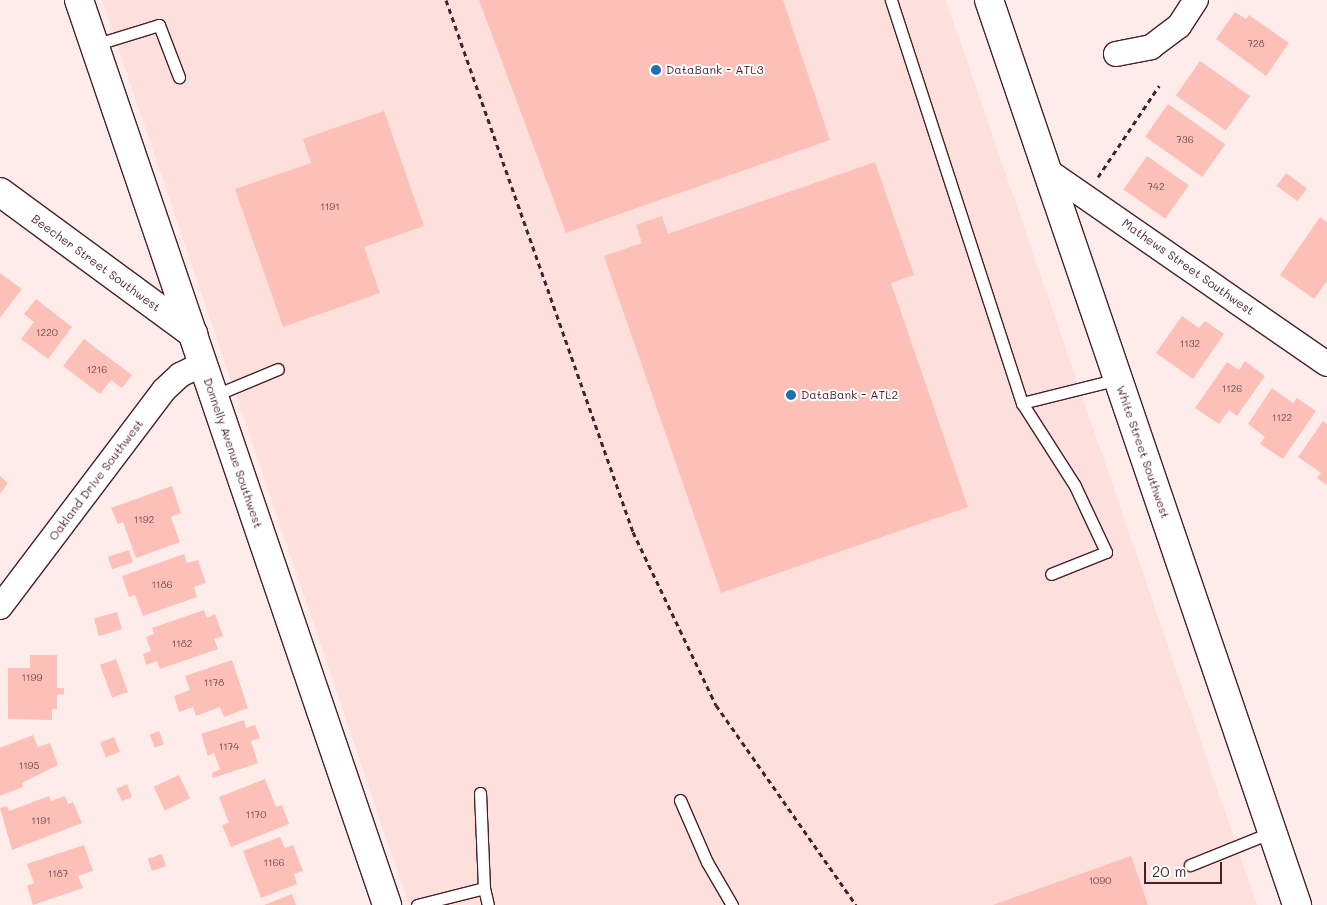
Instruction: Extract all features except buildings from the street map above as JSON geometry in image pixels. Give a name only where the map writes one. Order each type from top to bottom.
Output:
[{"type":"street","name":"Donnelly Avenue Southwest","points":[[79,0],[387,905]]},
{"type":"street","name":"White Street Southwest","points":[[989,0],[1297,905]]},
{"type":"street","points":[[1116,54],[1151,47],[1179,26],[1196,0]]},
{"type":"street","name":"Mathews Street Southwest","points":[[1048,171],[1327,364]]},
{"type":"street","name":"Beecher Street Southwest","points":[[0,192],[193,334]]},
{"type":"street","name":"Oakland Drive Southwest","points":[[0,607],[164,390],[180,375],[203,364]]},
{"type":"lane","points":[[891,0],[1022,403],[1075,486],[1106,552],[1051,574]]},
{"type":"lane","points":[[94,45],[159,26],[179,77]]},
{"type":"lane","points":[[213,396],[278,369]]},
{"type":"lane","points":[[1022,403],[1118,379]]},
{"type":"lane","points":[[480,793],[484,888],[488,905]]},
{"type":"lane","points":[[680,800],[707,862],[732,905]]},
{"type":"lane","points":[[1190,865],[1272,832]]},
{"type":"lane","points":[[417,905],[484,888]]},
{"type":"path","points":[[446,0],[633,532],[716,705],[856,905]]},
{"type":"path","points":[[1095,181],[1159,86]]},
{"type":"shaded area","points":[[102,0],[946,0],[1257,905],[409,905]]},
{"type":"place","name":"DataBank - ATL3","points":[[656,70]]},
{"type":"place","name":"DataBank - ATL2","points":[[791,395]]}]
